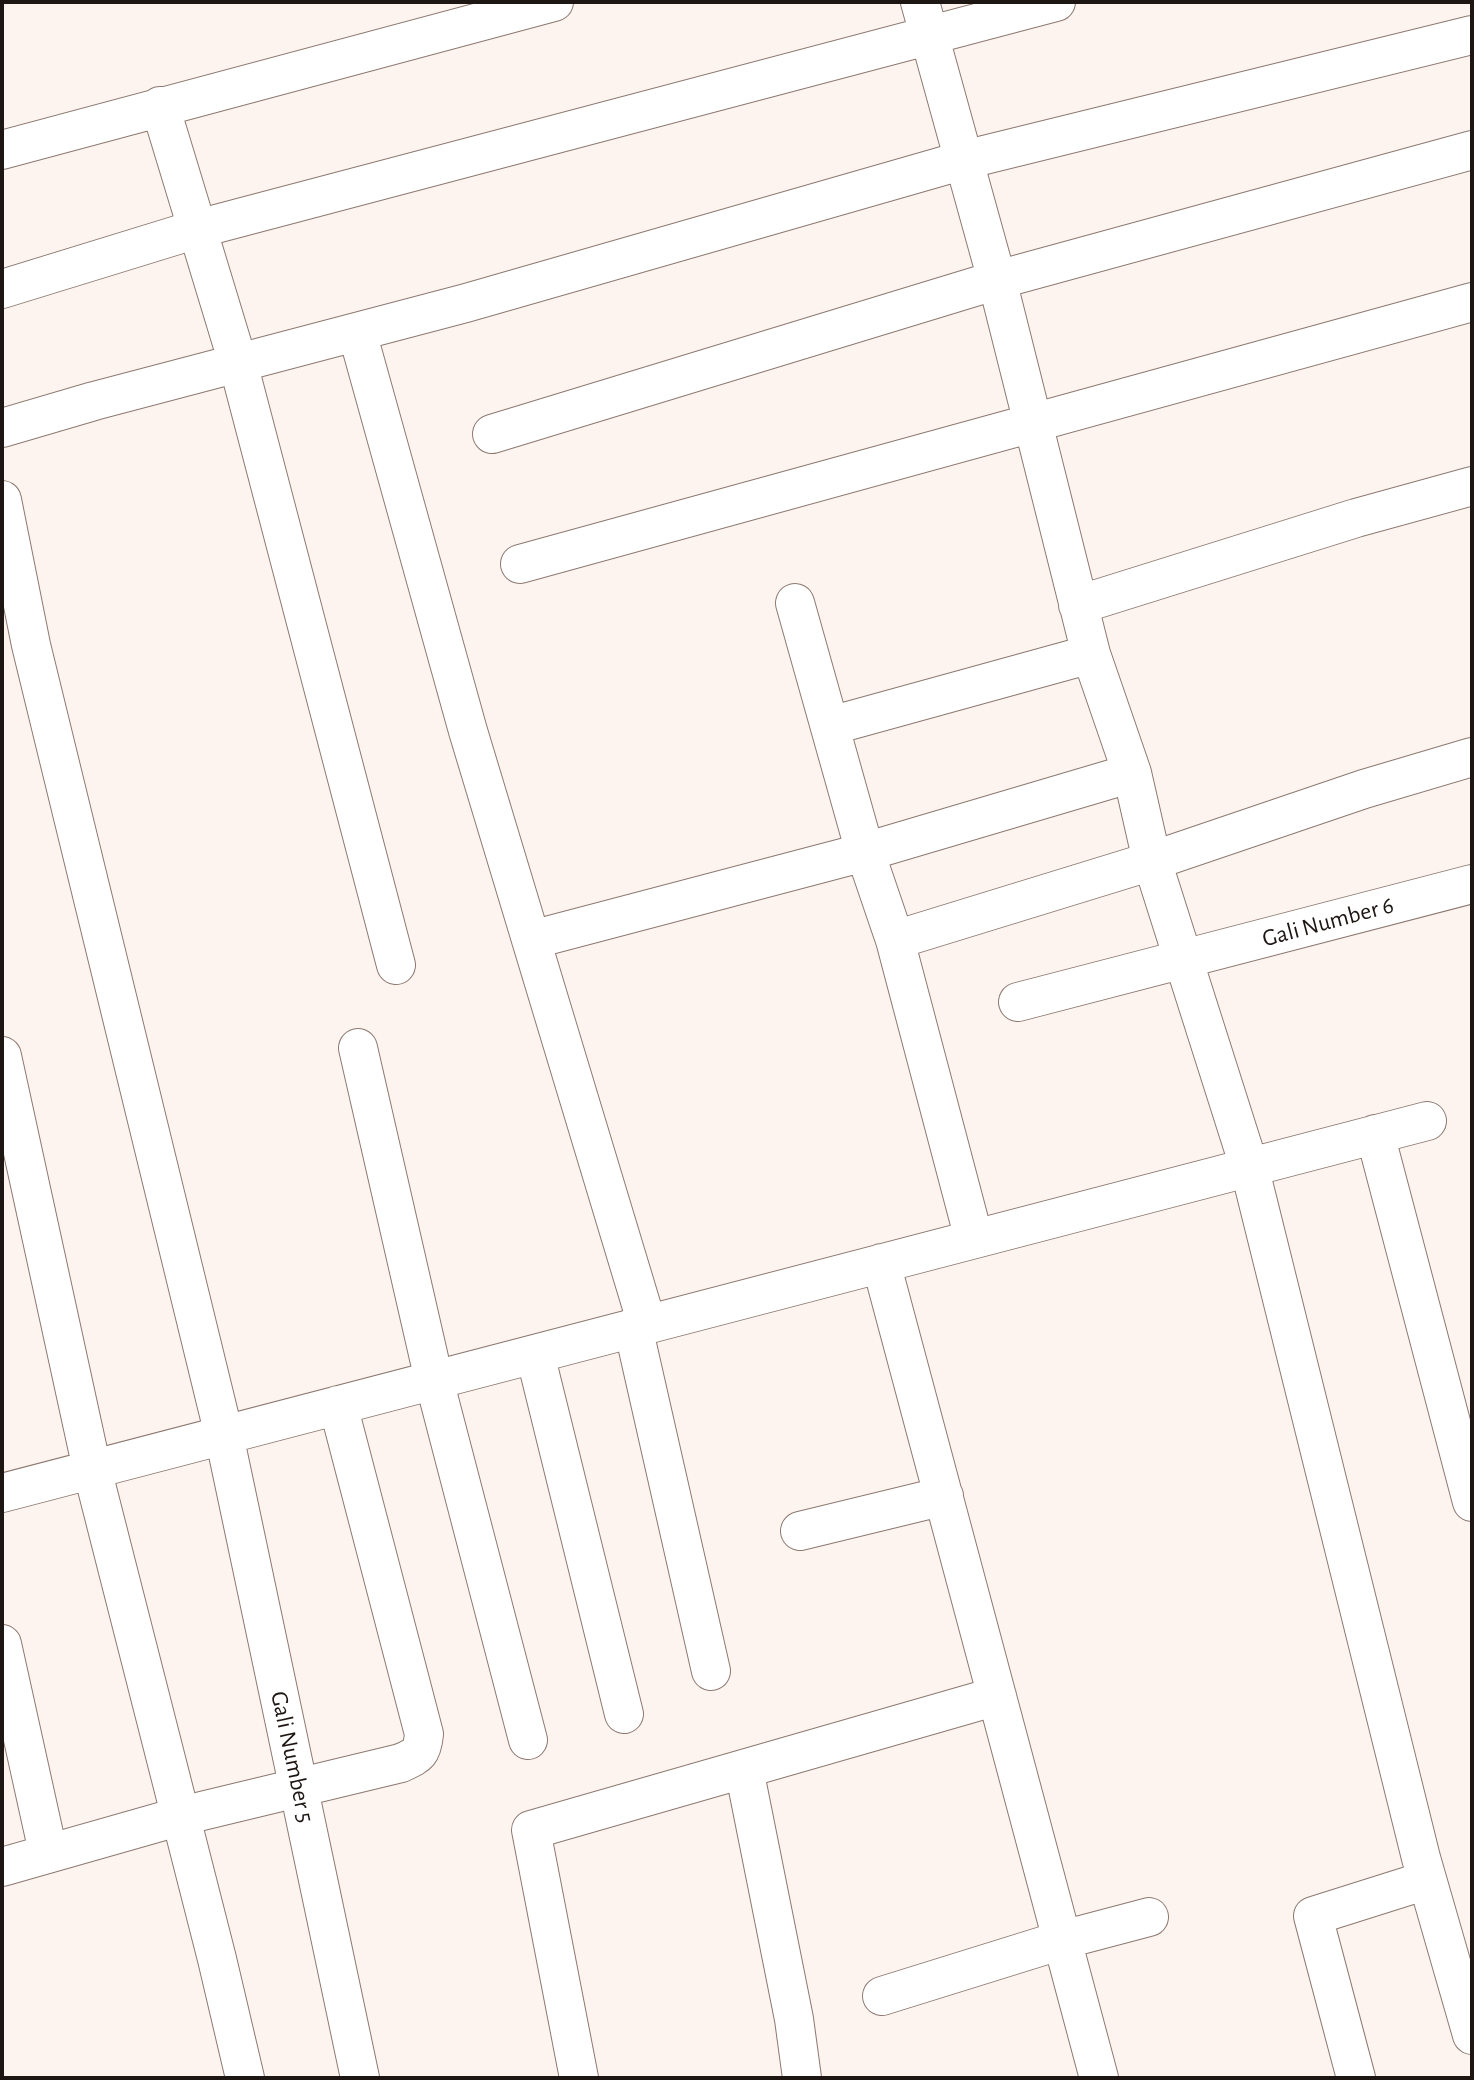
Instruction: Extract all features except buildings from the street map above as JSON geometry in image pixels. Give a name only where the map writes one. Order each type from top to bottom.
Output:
[{"type":"street","points":[[2,150],[160,106],[455,15],[554,2]]},
{"type":"street","points":[[2,289],[197,229],[924,19],[1056,2]]},
{"type":"street","points":[[924,19],[998,280],[1091,654],[1132,773],[1152,861],[1249,1166],[1427,1880],[1472,2035]]},
{"type":"street","points":[[2,428],[479,300],[964,160],[1472,36]]},
{"type":"street","points":[[160,106],[237,363],[396,965]]},
{"type":"street","points":[[492,434],[998,280],[1472,150]]},
{"type":"street","points":[[520,564],[1472,302]]},
{"type":"street","points":[[357,332],[468,731],[531,940],[640,1326],[711,1671]]},
{"type":"street","points":[[1078,605],[1356,518],[1472,485]]},
{"type":"street","name":"Gali Number 5","points":[[2,500],[16,650],[224,1435],[360,2078]]},
{"type":"street","points":[[795,603],[865,852],[895,940],[974,1239]]},
{"type":"street","points":[[830,726],[1091,654]]},
{"type":"street","points":[[895,940],[1152,861],[1364,789],[1472,757]]},
{"type":"street","points":[[531,940],[865,852],[1132,773]]},
{"type":"street","name":"Gali Number 6","points":[[1018,1002],[1472,884]]},
{"type":"street","points":[[358,1048],[434,1380],[528,1740]]},
{"type":"street","points":[[2,1056],[92,1469],[181,1816],[244,2078]]},
{"type":"street","points":[[2,1493],[1427,1121]]},
{"type":"street","points":[[1375,1134],[1472,1502]]},
{"type":"street","points":[[881,1262],[1099,2078]]},
{"type":"street","points":[[535,1354],[624,1714]]},
{"type":"street","points":[[2,1867],[181,1816],[401,1763],[417,1756],[424,1734],[338,1405]]},
{"type":"street","points":[[800,1531],[943,1496]]},
{"type":"street","points":[[2,1644],[48,1852]]},
{"type":"street","points":[[579,2078],[531,1830],[997,1696]]},
{"type":"street","points":[[744,1769],[794,2019],[802,2078]]},
{"type":"street","points":[[1356,2078],[1313,1916],[1427,1880]]},
{"type":"street","points":[[883,1996],[1062,1940],[1149,1917]]}]
